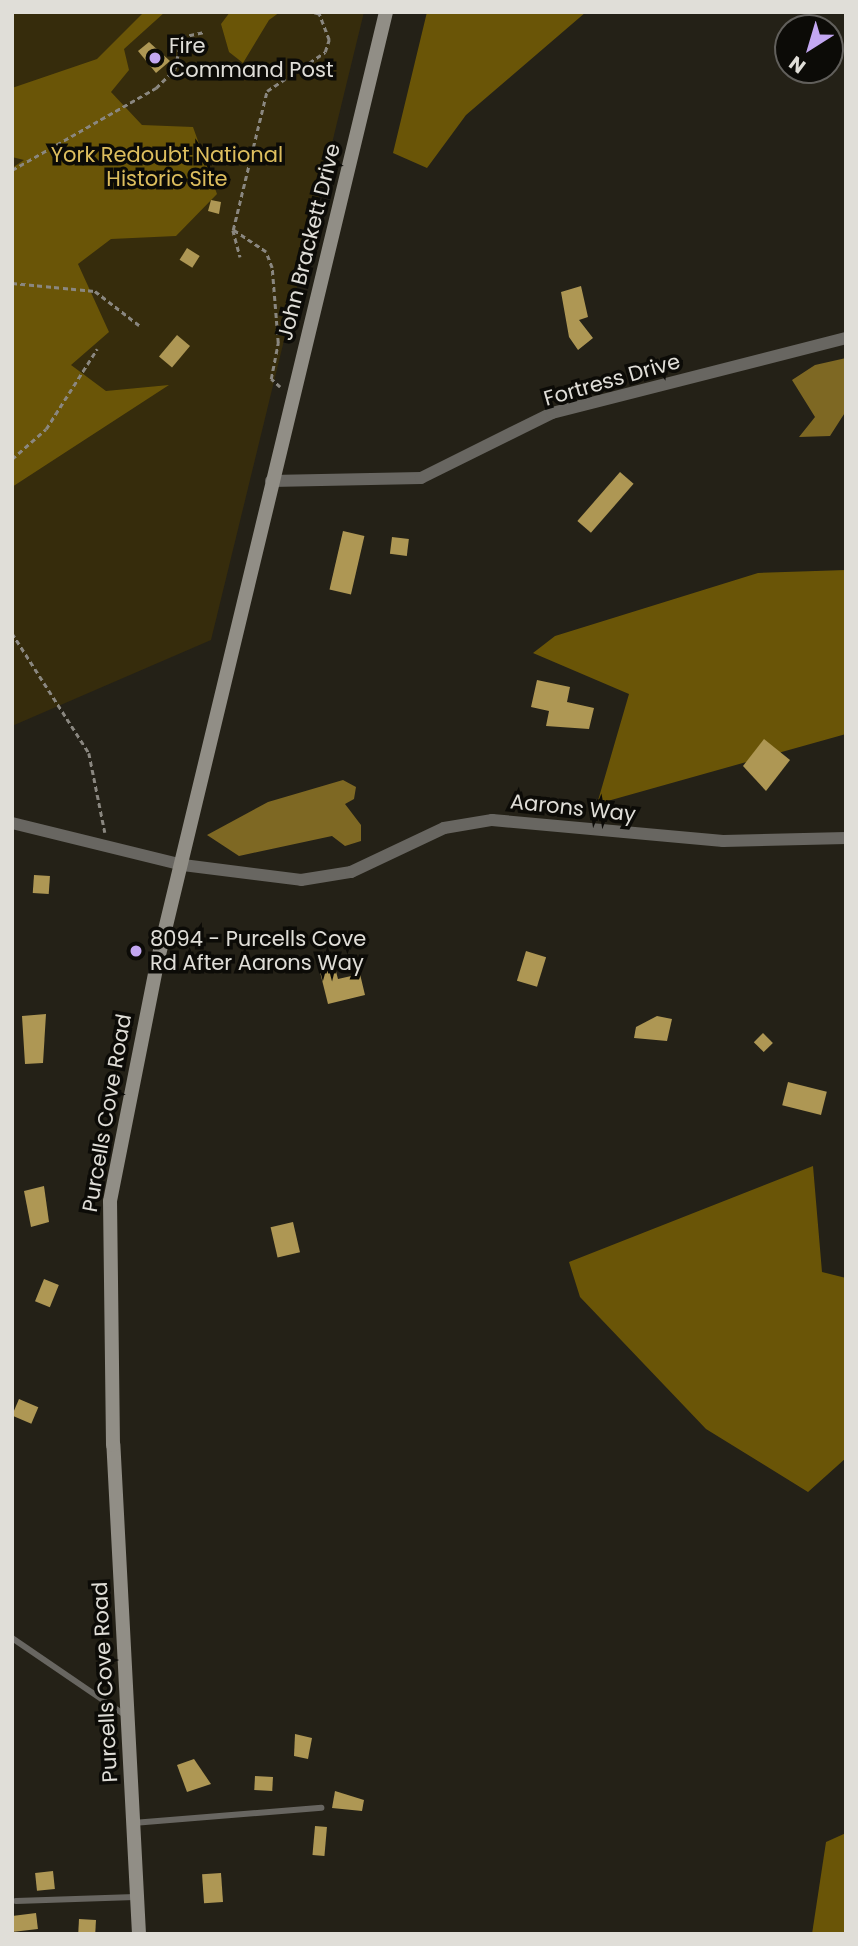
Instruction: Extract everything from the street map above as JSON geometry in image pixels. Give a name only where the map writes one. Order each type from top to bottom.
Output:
[{"type":"main road","name":"John Brackett Drive","points":[[271,481],[386,12]]},
{"type":"main road","name":"Purcells Cove Road","points":[[139,1934],[108,1221],[126,1098],[183,865],[271,481]]},
{"type":"street","name":"Fortress Drive","points":[[271,481],[421,478],[552,413],[846,338]]},
{"type":"street","name":"Aarons Way","points":[[12,823],[108,844],[183,865],[204,863],[274,879],[324,879],[444,828],[492,820],[723,841],[846,838]]},
{"type":"lane","points":[[12,1638],[113,1712],[130,1717]]},
{"type":"lane","points":[[133,1823],[321,1808]]},
{"type":"lane","points":[[16,1901],[137,1897]]},
{"type":"path","points":[[240,257],[233,230],[267,91],[325,52],[329,40],[321,19],[311,12]]},
{"type":"path","points":[[12,170],[156,88],[175,69],[181,37],[205,32]]},
{"type":"path","points":[[233,230],[266,252],[272,268],[278,343],[271,379],[285,390]]},
{"type":"path","points":[[12,283],[95,291],[139,325]]},
{"type":"path","points":[[12,459],[46,429],[97,349]]},
{"type":"path","points":[[12,633],[89,753],[108,844]]},
{"type":"green space","name":"York Redoubt National Historic Site","points":[[12,12],[364,12],[211,640],[12,726]]},
{"type":"green space","points":[[144,12],[165,12],[124,49],[129,70],[111,92],[142,125],[193,127],[217,194],[176,236],[111,239],[78,264],[109,332],[71,365],[106,391],[169,385],[12,487],[12,168],[24,160],[12,157],[12,88],[97,59]]},
{"type":"green space","points":[[230,12],[280,12],[269,20],[243,63],[229,52],[221,24]]},
{"type":"green space","points":[[427,12],[586,12],[466,115],[427,168],[393,153]]},
{"type":"green space","points":[[846,570],[846,734],[597,804],[629,694],[533,653],[555,636],[758,573]]},
{"type":"green space","points":[[813,1166],[822,1272],[846,1278],[846,1458],[808,1492],[706,1429],[580,1297],[569,1262]]},
{"type":"green space","points":[[846,1833],[846,1934],[812,1934],[826,1842]]},
{"type":"shaded area","points":[[846,358],[846,411],[830,436],[799,437],[815,417],[792,380],[815,365]]},
{"type":"shaded area","points":[[343,780],[356,787],[354,799],[345,804],[361,825],[361,841],[345,846],[332,836],[239,856],[207,835],[268,802]]},
{"type":"building","name":"Fire Command Post","points":[[149,42],[170,61],[156,73],[138,51]]},
{"type":"building","points":[[211,200],[221,202],[219,214],[208,211]]},
{"type":"building","points":[[187,248],[200,256],[192,268],[180,260]]},
{"type":"building","points":[[581,286],[588,317],[579,320],[593,338],[578,350],[569,337],[561,292]]},
{"type":"building","points":[[177,335],[190,346],[172,367],[159,356]]},
{"type":"building","points":[[620,472],[634,484],[591,533],[577,521]]},
{"type":"building","points":[[343,531],[364,536],[351,594],[330,589]]},
{"type":"building","points":[[392,537],[409,539],[407,556],[390,554]]},
{"type":"building","points":[[537,680],[570,687],[567,702],[594,708],[589,729],[546,726],[549,711],[531,707]]},
{"type":"building","points":[[764,739],[790,760],[766,791],[743,766]]},
{"type":"building","points":[[34,875],[50,876],[49,894],[33,893]]},
{"type":"building","points":[[526,951],[546,957],[537,987],[517,981]]},
{"type":"building","points":[[333,960],[338,979],[360,974],[365,995],[328,1004],[318,964]]},
{"type":"building","points":[[46,1014],[43,1063],[25,1064],[22,1016]]},
{"type":"building","points":[[657,1016],[672,1019],[667,1041],[634,1038],[636,1027]]},
{"type":"building","points":[[763,1033],[773,1043],[764,1052],[754,1042]]},
{"type":"building","points":[[788,1082],[827,1092],[821,1115],[782,1105]]},
{"type":"building","points":[[44,1186],[49,1222],[31,1227],[24,1191]]},
{"type":"building","points":[[293,1222],[300,1252],[278,1257],[271,1227]]},
{"type":"building","points":[[44,1279],[59,1285],[50,1307],[35,1301]]},
{"type":"building","points":[[19,1399],[38,1407],[31,1424],[12,1416]]},
{"type":"building","points":[[295,1734],[312,1738],[308,1759],[294,1756]]},
{"type":"building","points":[[194,1759],[211,1784],[187,1792],[177,1765]]},
{"type":"building","points":[[255,1776],[273,1777],[272,1791],[254,1790]]},
{"type":"building","points":[[335,1791],[364,1800],[362,1811],[332,1808]]},
{"type":"building","points":[[315,1826],[327,1827],[324,1856],[312,1855]]},
{"type":"building","points":[[53,1871],[55,1889],[37,1891],[35,1873]]},
{"type":"building","points":[[221,1873],[223,1902],[204,1903],[202,1874]]},
{"type":"building","points":[[36,1913],[38,1929],[14,1932],[12,1916]]},
{"type":"building","points":[[79,1919],[96,1920],[95,1934],[78,1934]]},
{"type":"place","name":"Fire Command Post","points":[[155,58]]},
{"type":"place","name":"8094 - Purcells Cove Rd After Aarons Way","points":[[136,951]]}]
